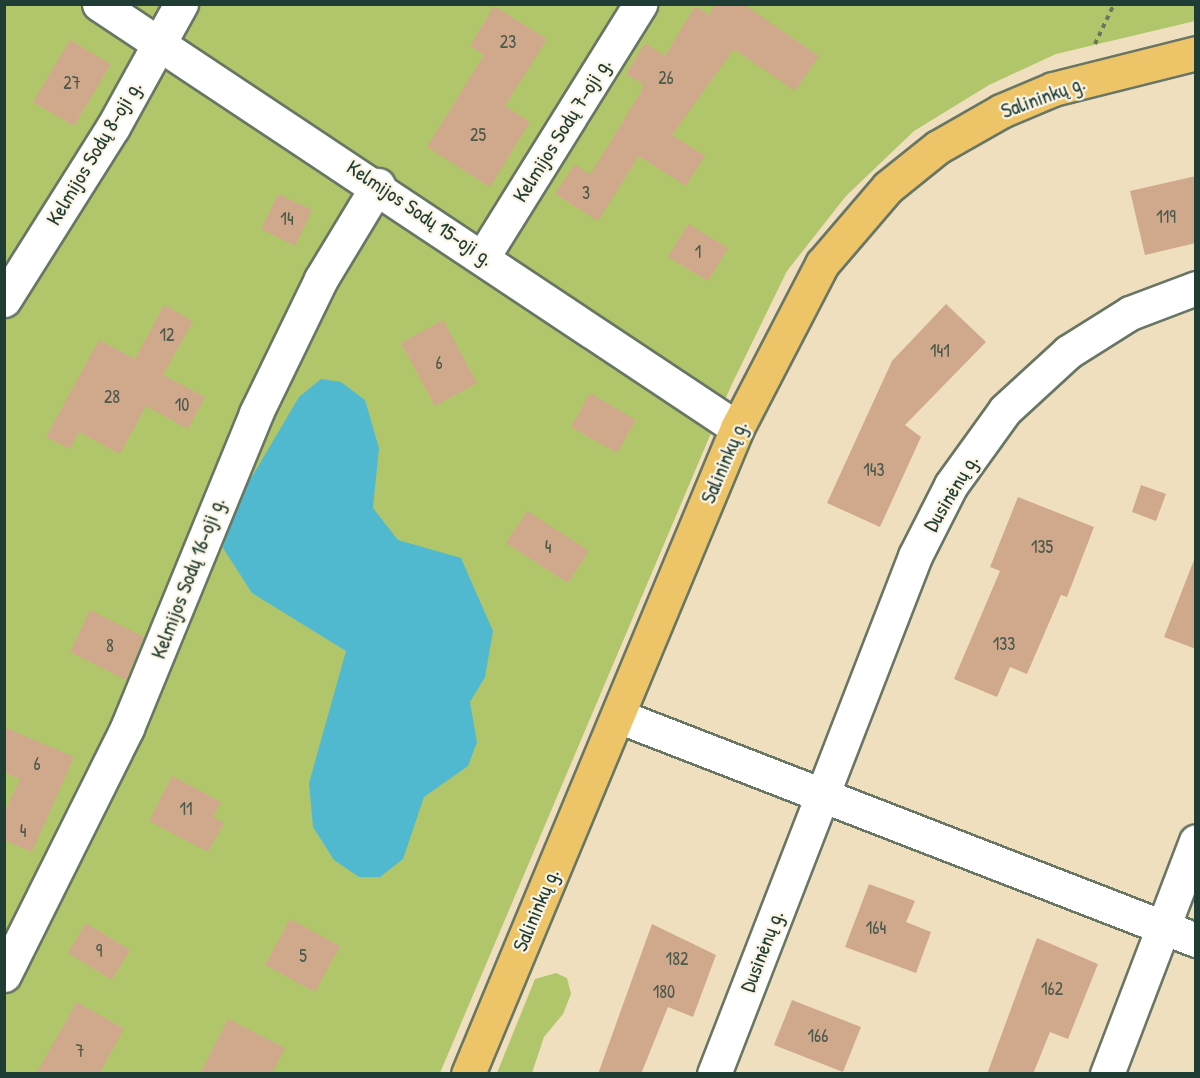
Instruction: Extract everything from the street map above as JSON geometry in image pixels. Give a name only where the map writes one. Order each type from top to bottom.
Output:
[{"type":"main road","name":"Salininkų g.","points":[[468,1074],[737,428],[822,264],[888,187],[938,147],[1001,111],[1053,89],[1196,53]]},
{"type":"street","name":"Kelmijos Sodų 15-oji g.","points":[[99,4],[158,40],[484,255],[737,428]]},
{"type":"street","name":"Kelmijos Sodų 8-oji g.","points":[[4,300],[113,127],[158,40],[181,4]]},
{"type":"street","name":"Kelmijos Sodų 7-oji g.","points":[[484,255],[640,4]]},
{"type":"street","name":"Kelmijos Sodų 16-oji g.","points":[[4,975],[127,728],[256,412],[321,279],[378,185]]},
{"type":"street","name":"Dusinėnų g.","points":[[714,1074],[915,556],[951,485],[1005,410],[1068,352],[1130,313],[1196,288]]},
{"type":"street","points":[[618,716],[1196,940]]},
{"type":"street","points":[[1107,1074],[1196,841]]},
{"type":"green space","points":[[5,5],[1195,5],[1195,21],[1056,54],[989,85],[914,131],[846,196],[787,271],[731,386],[440,1073],[5,1074]]},
{"type":"green space","points":[[556,973],[567,978],[571,994],[563,1014],[544,1037],[532,1073],[497,1073],[535,979]]},
{"type":"water","points":[[321,379],[341,382],[365,400],[379,448],[373,508],[398,540],[461,558],[493,631],[485,677],[470,702],[477,742],[468,766],[424,797],[403,859],[380,877],[359,877],[334,860],[313,827],[309,783],[346,651],[252,593],[223,548],[234,507],[299,397]]},
{"type":"building","points":[[716,4],[743,4],[819,56],[795,91],[734,49],[672,135],[705,156],[686,186],[639,156],[598,221],[555,194],[575,164],[590,175],[641,92],[643,84],[626,74],[645,43],[665,56],[695,6],[709,15]]},
{"type":"building","points":[[494,6],[547,39],[505,106],[530,122],[490,187],[427,147],[484,55],[470,46]]},
{"type":"building","points":[[70,40],[111,64],[74,126],[33,102]]},
{"type":"building","points":[[1196,176],[1196,243],[1145,255],[1130,191]]},
{"type":"building","points":[[278,194],[312,210],[295,246],[261,229]]},
{"type":"building","points":[[688,224],[728,248],[708,281],[668,257]]},
{"type":"building","points":[[946,304],[986,342],[905,425],[921,437],[880,527],[827,503],[892,361]]},
{"type":"building","points":[[164,305],[193,321],[163,375],[205,397],[188,429],[146,406],[120,454],[79,432],[70,449],[46,437],[99,340],[135,359]]},
{"type":"building","points":[[443,320],[477,383],[435,406],[401,343]]},
{"type":"building","points":[[590,393],[636,420],[617,453],[571,427]]},
{"type":"building","points":[[1141,485],[1166,494],[1156,521],[1132,512]]},
{"type":"building","points":[[1018,497],[1094,527],[1067,597],[1061,595],[1027,674],[1010,667],[997,697],[954,679],[1000,571],[990,567]]},
{"type":"building","points":[[527,511],[589,551],[568,583],[506,543]]},
{"type":"building","points":[[1194,560],[1196,560],[1196,649],[1164,637]]},
{"type":"building","points":[[90,610],[144,637],[126,680],[70,652]]},
{"type":"building","points":[[4,727],[74,757],[32,852],[4,840],[4,814],[20,779],[4,772]]},
{"type":"building","points":[[172,776],[221,802],[213,817],[224,823],[208,852],[149,821]]},
{"type":"building","points":[[869,884],[915,901],[906,922],[931,932],[916,973],[845,947]]},
{"type":"building","points":[[290,919],[340,946],[315,992],[265,965]]},
{"type":"building","points":[[86,923],[130,950],[112,980],[68,953]]},
{"type":"building","points":[[652,924],[716,955],[693,1017],[668,1007],[641,1074],[598,1074]]},
{"type":"building","points":[[1037,938],[1098,964],[1068,1039],[1050,1032],[1033,1074],[987,1074]]},
{"type":"building","points":[[792,1000],[861,1027],[843,1072],[774,1045]]},
{"type":"building","points":[[77,1002],[124,1029],[99,1074],[36,1074]]},
{"type":"building","points":[[228,1019],[285,1048],[272,1074],[200,1074]]}]
